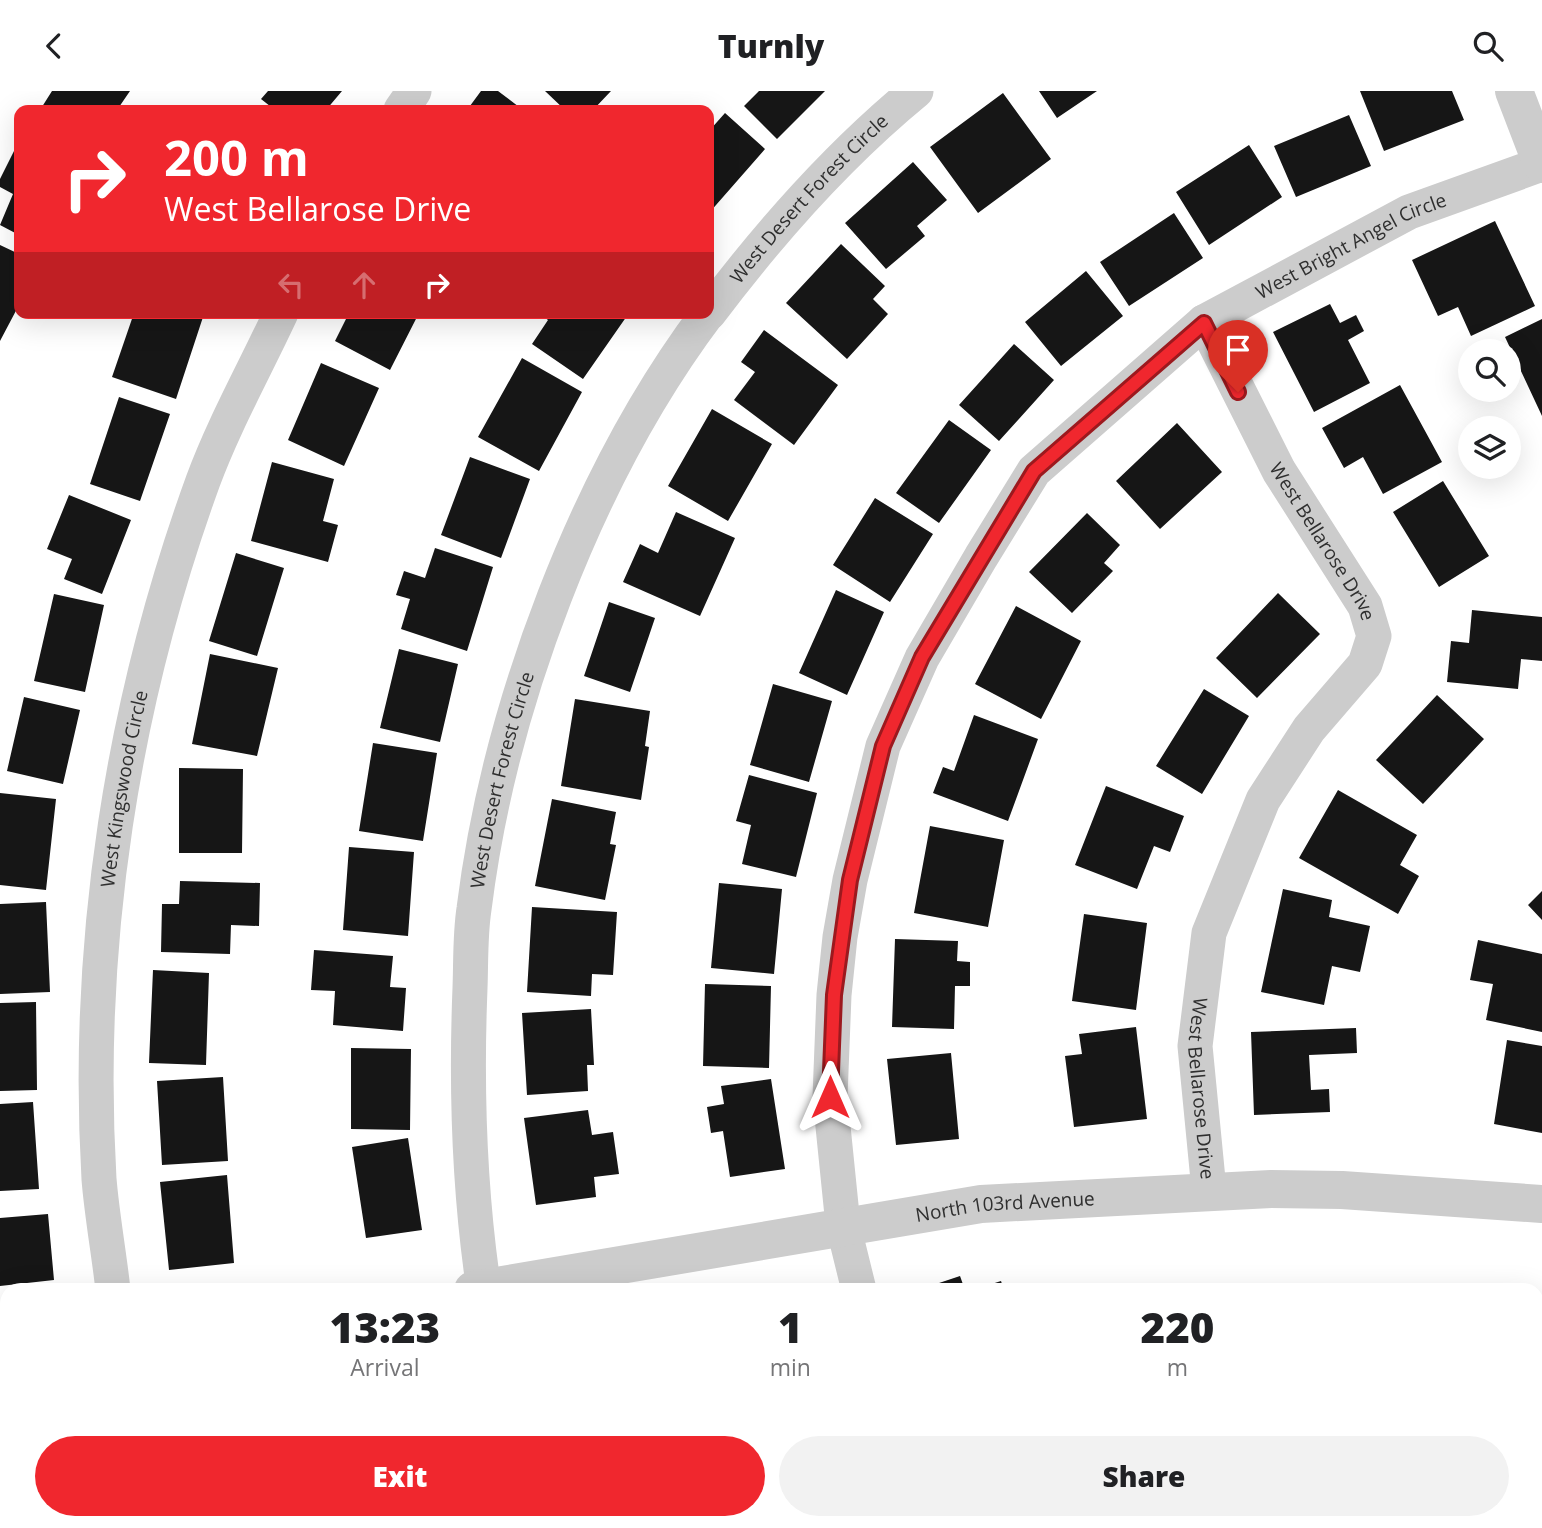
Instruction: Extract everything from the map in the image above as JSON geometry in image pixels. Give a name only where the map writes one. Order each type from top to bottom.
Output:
[{"type":"street","name":"West Desert Forest Circle","points":[[714,306],[757,248],[875,125],[916,91]]},
{"type":"street","points":[[1514,91],[1542,164]]},
{"type":"street","name":"West Bright Angel Circle","points":[[857,1283],[843,1225],[830,1097],[834,995],[850,880],[883,746],[922,657],[1034,471],[1204,323],[1409,212],[1542,164]]},
{"type":"street","name":"West Kingswood Circle","points":[[112,1283],[99,1180],[97,996],[113,828],[148,653],[203,479],[278,319]]},
{"type":"street","name":"West Desert Forest Circle","points":[[480,1283],[467,1056],[474,910],[499,779],[534,653],[573,551],[627,441],[705,319]]},
{"type":"street","name":"West Bellarose Drive","points":[[1204,323],[1279,471],[1365,606],[1374,636],[1366,664],[1309,729],[1263,800],[1209,933],[1195,1047],[1209,1190]]},
{"type":"street","name":"North 103rd Avenue","points":[[514,1283],[843,1225],[981,1204],[1209,1190],[1342,1190],[1542,1204]]},
{"type":"building","points":[[52,91],[130,91],[120,105],[43,105]]},
{"type":"building","points":[[268,91],[342,91],[330,105],[269,105],[261,99]]},
{"type":"building","points":[[481,91],[498,91],[516,105],[471,105]]},
{"type":"building","points":[[545,91],[611,91],[598,105],[560,105]]},
{"type":"building","points":[[759,91],[825,91],[777,139],[744,106]]},
{"type":"building","points":[[1039,91],[1097,91],[1057,118]]},
{"type":"building","points":[[1360,91],[1452,91],[1464,120],[1384,151]]},
{"type":"building","points":[[1003,93],[1051,159],[978,213],[930,147]]},
{"type":"building","points":[[725,113],[765,149],[714,207],[714,125]]},
{"type":"building","points":[[1349,115],[1371,166],[1296,197],[1274,146]]},
{"type":"building","points":[[1249,145],[1282,197],[1209,245],[1176,192]]},
{"type":"building","points":[[14,151],[14,232],[0,225],[13,194],[0,187],[0,179]]},
{"type":"building","points":[[913,162],[947,200],[917,226],[925,236],[886,269],[845,223]]},
{"type":"building","points":[[1174,213],[1203,258],[1129,306],[1100,262]]},
{"type":"building","points":[[1495,221],[1535,306],[1471,336],[1458,307],[1438,316],[1412,260]]},
{"type":"building","points":[[841,244],[885,286],[873,299],[888,314],[847,359],[786,303]]},
{"type":"building","points":[[0,245],[14,252],[14,314],[0,341]]},
{"type":"building","points":[[1086,271],[1123,316],[1061,366],[1025,322]]},
{"type":"building","points":[[1330,304],[1340,323],[1356,315],[1364,331],[1348,340],[1370,383],[1314,412],[1273,332]]},
{"type":"building","points":[[132,319],[202,319],[176,399],[112,377]]},
{"type":"building","points":[[346,319],[416,319],[390,370],[335,341]]},
{"type":"building","points":[[625,319],[583,379],[532,344],[548,320]]},
{"type":"building","points":[[1542,319],[1542,416],[1521,371],[1521,339],[1505,337]]},
{"type":"building","points":[[764,330],[838,385],[794,445],[734,400],[755,372],[741,362]]},
{"type":"building","points":[[1014,344],[1054,380],[999,441],[959,405]]},
{"type":"building","points":[[522,358],[582,392],[539,471],[478,437]]},
{"type":"building","points":[[321,363],[379,388],[344,466],[288,440]]},
{"type":"building","points":[[1400,385],[1442,462],[1383,494],[1363,457],[1344,468],[1322,428]]},
{"type":"building","points":[[119,397],[170,414],[140,501],[90,484]]},
{"type":"building","points":[[712,409],[772,444],[728,521],[668,486]]},
{"type":"building","points":[[949,420],[991,450],[939,523],[896,493]]},
{"type":"building","points":[[1177,423],[1222,472],[1160,529],[1116,481]]},
{"type":"building","points":[[470,457],[530,479],[501,558],[441,535]]},
{"type":"building","points":[[272,462],[334,479],[323,521],[338,525],[328,562],[251,541]]},
{"type":"building","points":[[1443,481],[1489,556],[1439,587],[1393,512]]},
{"type":"building","points":[[69,495],[131,520],[102,594],[64,579],[72,559],[47,549]]},
{"type":"building","points":[[875,498],[933,534],[890,602],[833,565]]},
{"type":"building","points":[[676,512],[735,538],[700,616],[623,582],[640,544],[658,553]]},
{"type":"building","points":[[1087,513],[1120,545],[1104,563],[1113,571],[1072,613],[1029,572]]},
{"type":"building","points":[[435,548],[493,567],[467,651],[401,629],[410,599],[396,595],[404,571],[425,578]]},
{"type":"building","points":[[236,553],[284,568],[257,656],[209,641]]},
{"type":"building","points":[[836,590],[884,612],[847,695],[799,673]]},
{"type":"building","points":[[1278,593],[1320,634],[1257,698],[1216,658]]},
{"type":"building","points":[[54,594],[104,605],[85,692],[34,681]]},
{"type":"building","points":[[609,602],[655,618],[630,692],[584,676]]},
{"type":"building","points":[[1016,606],[1081,641],[1041,719],[975,684]]},
{"type":"building","points":[[1472,610],[1542,617],[1542,661],[1521,659],[1518,689],[1447,682],[1451,641],[1469,643]]},
{"type":"building","points":[[399,649],[458,664],[440,742],[380,728]]},
{"type":"building","points":[[210,654],[278,668],[257,756],[192,744]]},
{"type":"building","points":[[773,684],[832,701],[809,782],[750,765]]},
{"type":"building","points":[[1204,689],[1249,716],[1202,794],[1156,766]]},
{"type":"building","points":[[1437,695],[1484,739],[1423,804],[1376,760]]},
{"type":"building","points":[[24,697],[80,710],[63,784],[7,771]]},
{"type":"building","points":[[575,699],[650,711],[645,746],[649,747],[641,800],[561,786]]},
{"type":"building","points":[[974,715],[1038,739],[1008,821],[933,793],[943,767],[954,771]]},
{"type":"building","points":[[373,743],[437,753],[423,841],[359,831]]},
{"type":"building","points":[[179,768],[243,769],[242,853],[179,853]]},
{"type":"building","points":[[749,775],[817,793],[796,877],[742,864],[751,825],[736,821]]},
{"type":"building","points":[[1106,786],[1184,816],[1170,852],[1154,846],[1137,889],[1075,865]]},
{"type":"building","points":[[1338,790],[1417,835],[1400,865],[1419,876],[1398,914],[1299,858]]},
{"type":"building","points":[[0,793],[56,799],[46,890],[0,885]]},
{"type":"building","points":[[552,799],[616,812],[610,844],[616,845],[605,900],[535,886]]},
{"type":"building","points":[[930,826],[1004,840],[988,927],[914,913]]},
{"type":"building","points":[[349,847],[414,852],[408,936],[343,930]]},
{"type":"building","points":[[180,881],[260,883],[259,926],[231,925],[230,954],[161,952],[162,904],[179,904]]},
{"type":"building","points":[[719,883],[782,889],[774,974],[711,968]]},
{"type":"building","points":[[1283,889],[1332,900],[1329,917],[1370,926],[1360,972],[1332,966],[1324,1005],[1261,992]]},
{"type":"building","points":[[1542,891],[1542,920],[1528,905]]},
{"type":"building","points":[[46,902],[50,992],[0,994],[0,904]]},
{"type":"building","points":[[532,907],[617,912],[613,975],[592,974],[591,996],[527,992]]},
{"type":"building","points":[[1084,914],[1147,923],[1136,1010],[1072,1001]]},
{"type":"building","points":[[895,939],[958,941],[957,961],[970,962],[970,986],[955,986],[954,1029],[892,1027]]},
{"type":"building","points":[[1478,940],[1542,954],[1542,1032],[1486,1020],[1493,984],[1470,980]]},
{"type":"building","points":[[314,950],[393,956],[390,987],[406,988],[403,1031],[333,1025],[335,991],[311,990]]},
{"type":"building","points":[[153,970],[209,973],[206,1065],[149,1063]]},
{"type":"building","points":[[705,984],[771,986],[769,1068],[703,1066]]},
{"type":"building","points":[[36,1002],[37,1090],[0,1091],[0,1003]]},
{"type":"building","points":[[591,1009],[594,1065],[587,1065],[588,1091],[527,1095],[522,1013]]},
{"type":"building","points":[[1136,1027],[1147,1119],[1074,1127],[1065,1056],[1082,1054],[1079,1034]]},
{"type":"building","points":[[1356,1028],[1357,1053],[1309,1055],[1311,1090],[1329,1089],[1330,1112],[1254,1115],[1251,1032]]},
{"type":"building","points":[[1507,1040],[1542,1046],[1542,1133],[1494,1124]]},
{"type":"building","points":[[351,1048],[411,1049],[410,1130],[351,1129]]},
{"type":"building","points":[[951,1053],[959,1139],[896,1145],[887,1059]]},
{"type":"building","points":[[223,1077],[228,1161],[162,1165],[157,1081]]},
{"type":"building","points":[[771,1079],[785,1169],[730,1177],[723,1131],[711,1133],[707,1107],[724,1104],[721,1086]]},
{"type":"building","points":[[33,1102],[39,1189],[0,1191],[0,1104]]},
{"type":"building","points":[[588,1110],[592,1135],[613,1132],[619,1174],[594,1177],[596,1197],[536,1205],[524,1118]]},
{"type":"building","points":[[408,1138],[422,1230],[366,1238],[352,1147]]},
{"type":"building","points":[[227,1175],[234,1263],[169,1270],[160,1182]]},
{"type":"building","points":[[48,1214],[54,1280],[0,1283],[0,1218]]},
{"type":"building","points":[[960,1276],[962,1283],[939,1283]]},
{"type":"route","points":[[830,1097],[834,995],[850,880],[883,746],[922,657],[1034,471],[1204,323],[1238,392]]}]
